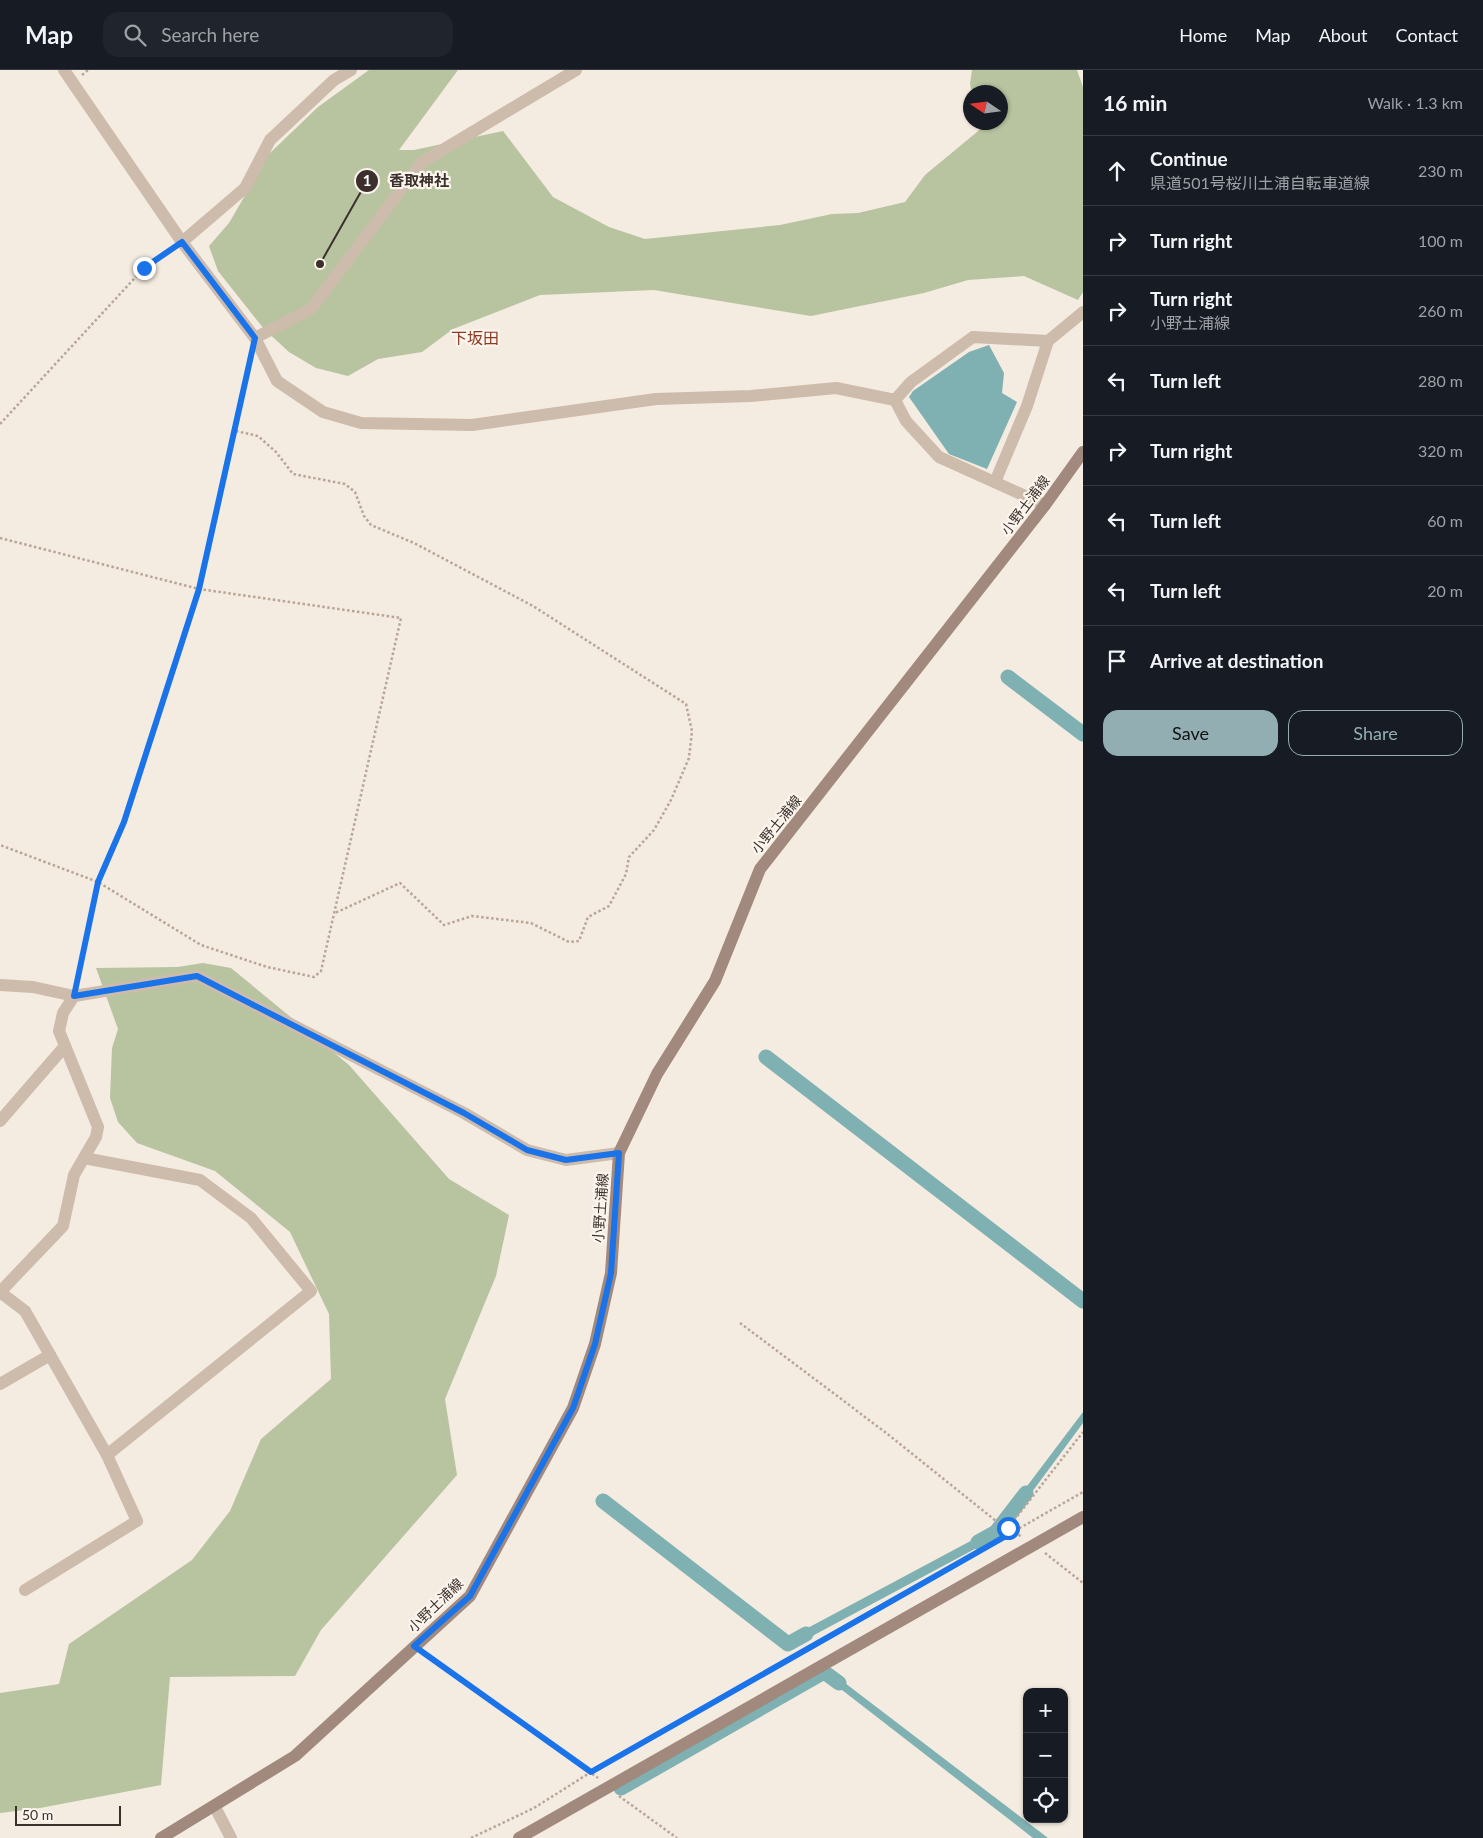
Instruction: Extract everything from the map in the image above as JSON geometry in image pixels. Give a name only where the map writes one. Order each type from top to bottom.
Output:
[{"type":"main road","name":"小野土浦線","points":[[162,1838],[295,1756],[470,1596],[573,1408],[595,1344],[611,1273],[619,1153],[657,1074],[715,981],[760,869],[1045,505],[1083,452]]},
{"type":"main road","points":[[519,1838],[1083,1517]]},
{"type":"street","points":[[64,70],[182,242],[255,338],[277,381],[323,412],[361,423],[472,425],[656,399],[751,396],[836,388],[895,400]]},
{"type":"street","points":[[182,242],[244,188],[270,140],[334,80],[350,70]]},
{"type":"street","points":[[255,338],[311,309],[421,163],[576,70]]},
{"type":"street","points":[[995,482],[1027,406],[1048,341],[1083,312]]},
{"type":"street","points":[[895,400],[911,382],[973,337],[1048,341]]},
{"type":"street","points":[[895,400],[906,421],[939,456],[1045,505]]},
{"type":"street","points":[[0,985],[33,987],[74,996],[197,976],[464,1113],[527,1150],[566,1160],[619,1153]]},
{"type":"street","points":[[26,1590],[137,1521],[107,1455],[26,1311],[0,1292],[63,1226],[74,1176],[96,1137],[98,1127],[59,1031],[60,1022],[74,996]]},
{"type":"street","points":[[0,1120],[65,1046]]},
{"type":"street","points":[[84,1158],[200,1180],[251,1218],[311,1291],[107,1455]]},
{"type":"street","points":[[0,1384],[50,1355]]},
{"type":"street","points":[[215,1807],[231,1838]]},
{"type":"path","points":[[0,424],[144,268],[182,242]]},
{"type":"path","points":[[74,996],[98,882],[124,822],[199,589],[236,431],[255,338]]},
{"type":"path","points":[[236,431],[258,436],[276,452],[293,474],[345,484],[355,492],[364,516],[371,525],[414,543],[533,606],[686,704],[692,731],[689,758],[672,800],[654,830],[629,857],[626,874],[609,906],[588,916],[579,941],[569,942],[531,923],[472,916],[444,925],[400,883],[335,913]]},
{"type":"path","points":[[0,538],[199,589],[401,618],[321,971],[314,977],[267,967],[201,945],[98,882],[0,845]]},
{"type":"path","points":[[740,1323],[885,1432],[996,1521],[1013,1532]]},
{"type":"path","points":[[1008,1528],[1083,1432]]},
{"type":"path","points":[[471,1838],[534,1808],[591,1772],[1083,1492]]},
{"type":"path","points":[[1034,1545],[1083,1583]]},
{"type":"path","points":[[414,1646],[591,1772],[676,1838]]},
{"type":"green space","points":[[369,70],[458,70],[399,150],[414,150],[503,131],[553,197],[609,227],[645,239],[780,225],[832,214],[858,213],[905,202],[925,175],[979,130],[1008,130],[1008,85],[970,85],[972,70],[1077,70],[1083,87],[1083,292],[1078,300],[1024,276],[968,280],[924,293],[811,316],[654,290],[540,295],[453,329],[422,352],[378,359],[348,376],[316,368],[289,352],[264,329],[218,271],[209,246],[229,223],[269,154],[318,107]]},
{"type":"green space","points":[[203,963],[231,968],[349,1065],[449,1179],[509,1215],[496,1276],[445,1399],[457,1475],[321,1630],[295,1676],[170,1677],[161,1785],[40,1808],[0,1813],[0,1693],[59,1684],[69,1644],[192,1560],[230,1511],[261,1439],[331,1379],[329,1314],[290,1232],[215,1171],[137,1143],[118,1122],[110,1098],[112,1048],[118,1029],[96,968],[178,967]]},
{"type":"water","points":[[989,345],[1004,373],[1002,393],[1017,402],[987,469],[949,454],[909,397],[913,391],[969,352]]},
{"type":"water","points":[[1083,1412],[1083,1423],[1018,1511],[1012,1506]]},
{"type":"water","points":[[993,1529],[999,1536],[788,1649],[789,1638]]},
{"type":"water","points":[[824,1667],[1023,1819],[1023,1823],[1028,1823],[1048,1838],[1033,1838],[824,1676]]},
{"type":"waterway","points":[[1008,677],[1083,734]]},
{"type":"waterway","points":[[766,1057],[1083,1301]]},
{"type":"waterway","points":[[978,1542],[996,1532],[1026,1493]]},
{"type":"waterway","points":[[603,1501],[788,1644],[806,1634]]},
{"type":"waterway","points":[[621,1788],[824,1672],[839,1683]]},
{"type":"place","name":"香取神社","points":[[320,264]]},
{"type":"district","name":"下坂田","points":[[475,337]]},
{"type":"route","points":[[144,268],[182,242],[255,338],[242,391],[236,431],[199,589],[124,822],[98,882],[74,996],[197,976],[464,1113],[527,1150],[566,1160],[619,1153],[611,1273],[595,1344],[573,1408],[470,1596],[414,1646],[591,1772],[1013,1532],[1008,1528]]}]
